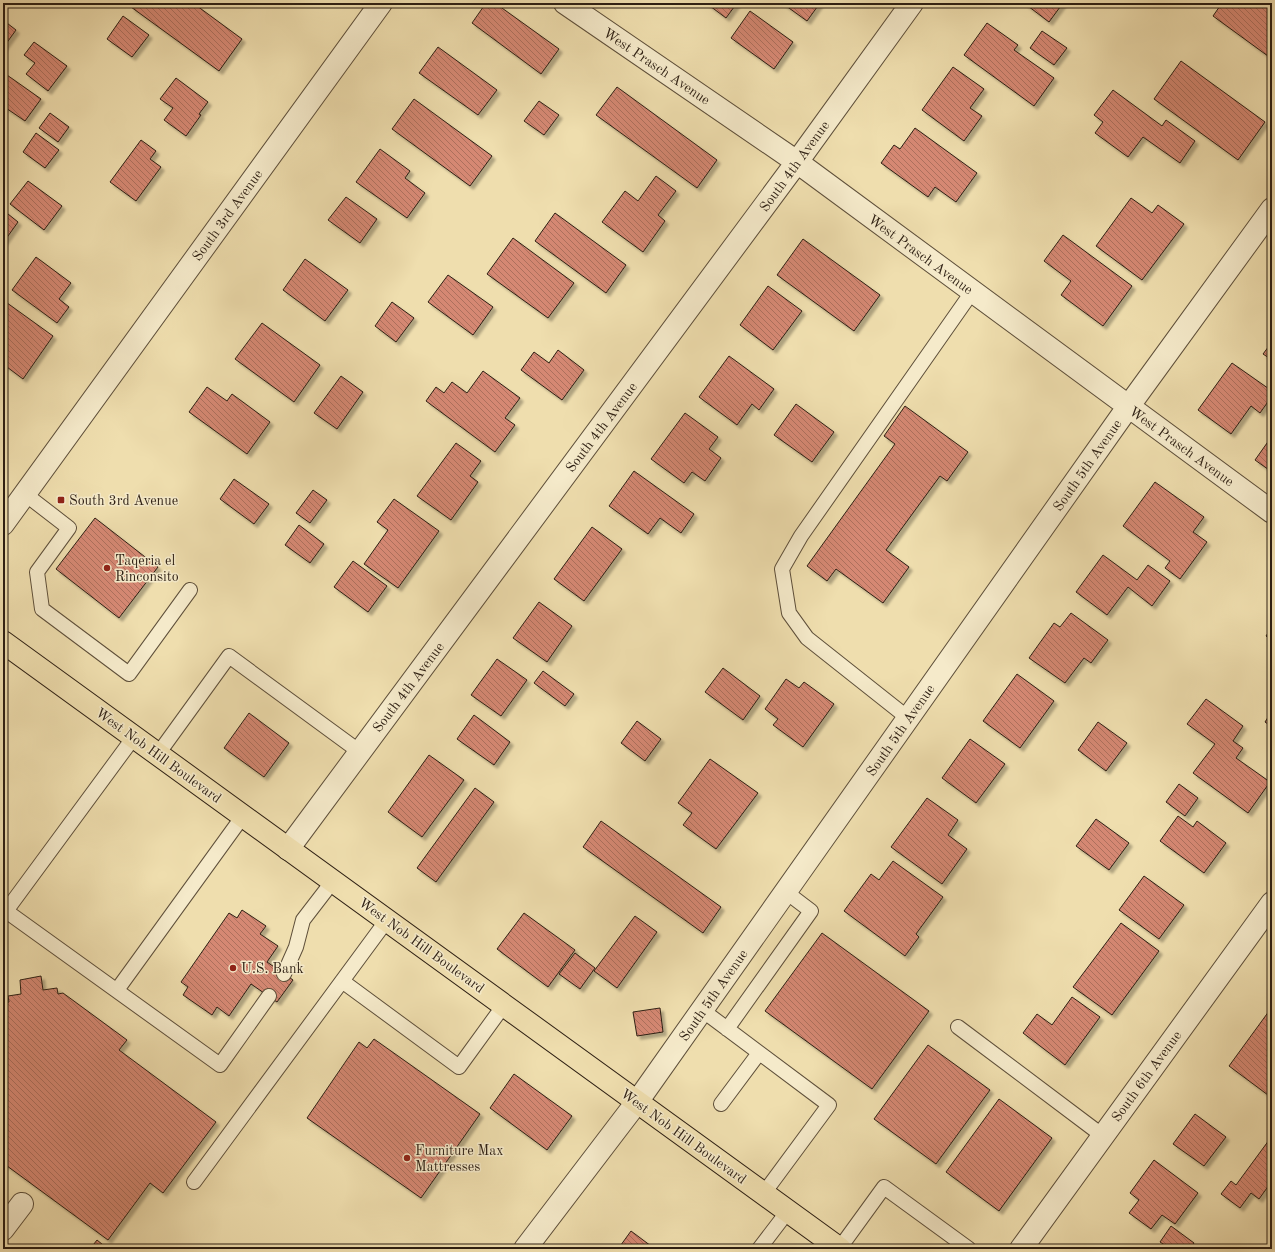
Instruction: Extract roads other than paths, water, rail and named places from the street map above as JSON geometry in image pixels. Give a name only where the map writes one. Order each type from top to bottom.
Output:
[{"type":"main road","name":"West Nob Hill Boulevard","points":[[3,642],[840,1249]]},
{"type":"street","name":"South 3rd Avenue","points":[[3,524],[381,3]]},
{"type":"street","name":"West Prasch Avenue","points":[[565,3],[797,162],[1272,512]]},
{"type":"street","name":"South 4th Avenue","points":[[288,849],[797,162],[912,3]]},
{"type":"street","name":"South 5th Avenue","points":[[525,1249],[637,1102],[1128,407],[1272,209]]},
{"type":"street","name":"South 6th Avenue","points":[[1021,1249],[1272,903]]},
{"type":"street","points":[[3,1229],[22,1204]]},
{"type":"lane","points":[[908,718],[807,638],[790,613],[782,569],[801,536],[972,292]]},
{"type":"lane","points":[[25,494],[69,528],[36,572],[42,609],[129,674],[190,590]]},
{"type":"lane","points":[[158,754],[230,656],[360,752]]},
{"type":"lane","points":[[134,737],[4,910],[220,1065],[269,996]]},
{"type":"lane","points":[[116,990],[243,816]]},
{"type":"lane","points":[[284,974],[296,947],[303,920],[333,881]]},
{"type":"lane","points":[[727,1029],[811,911],[786,892]]},
{"type":"lane","points":[[194,1182],[387,920]]},
{"type":"lane","points":[[342,981],[459,1067],[504,1006]]},
{"type":"lane","points":[[702,1010],[829,1105],[764,1193]]},
{"type":"lane","points":[[958,1027],[1103,1136]]},
{"type":"lane","points":[[721,1104],[759,1053]]},
{"type":"lane","points":[[840,1249],[884,1187],[969,1249]]},
{"type":"lane","points":[[759,1249],[788,1211]]},
{"type":"place","name":"South 3rd Avenue","points":[[61,500]]},
{"type":"place","name":"Taqeria el Rinconsito","points":[[107,568]]},
{"type":"place","name":"U.S. Bank","points":[[233,968]]},
{"type":"place","name":"Furniture Max Mattresses","points":[[407,1158]]}]
